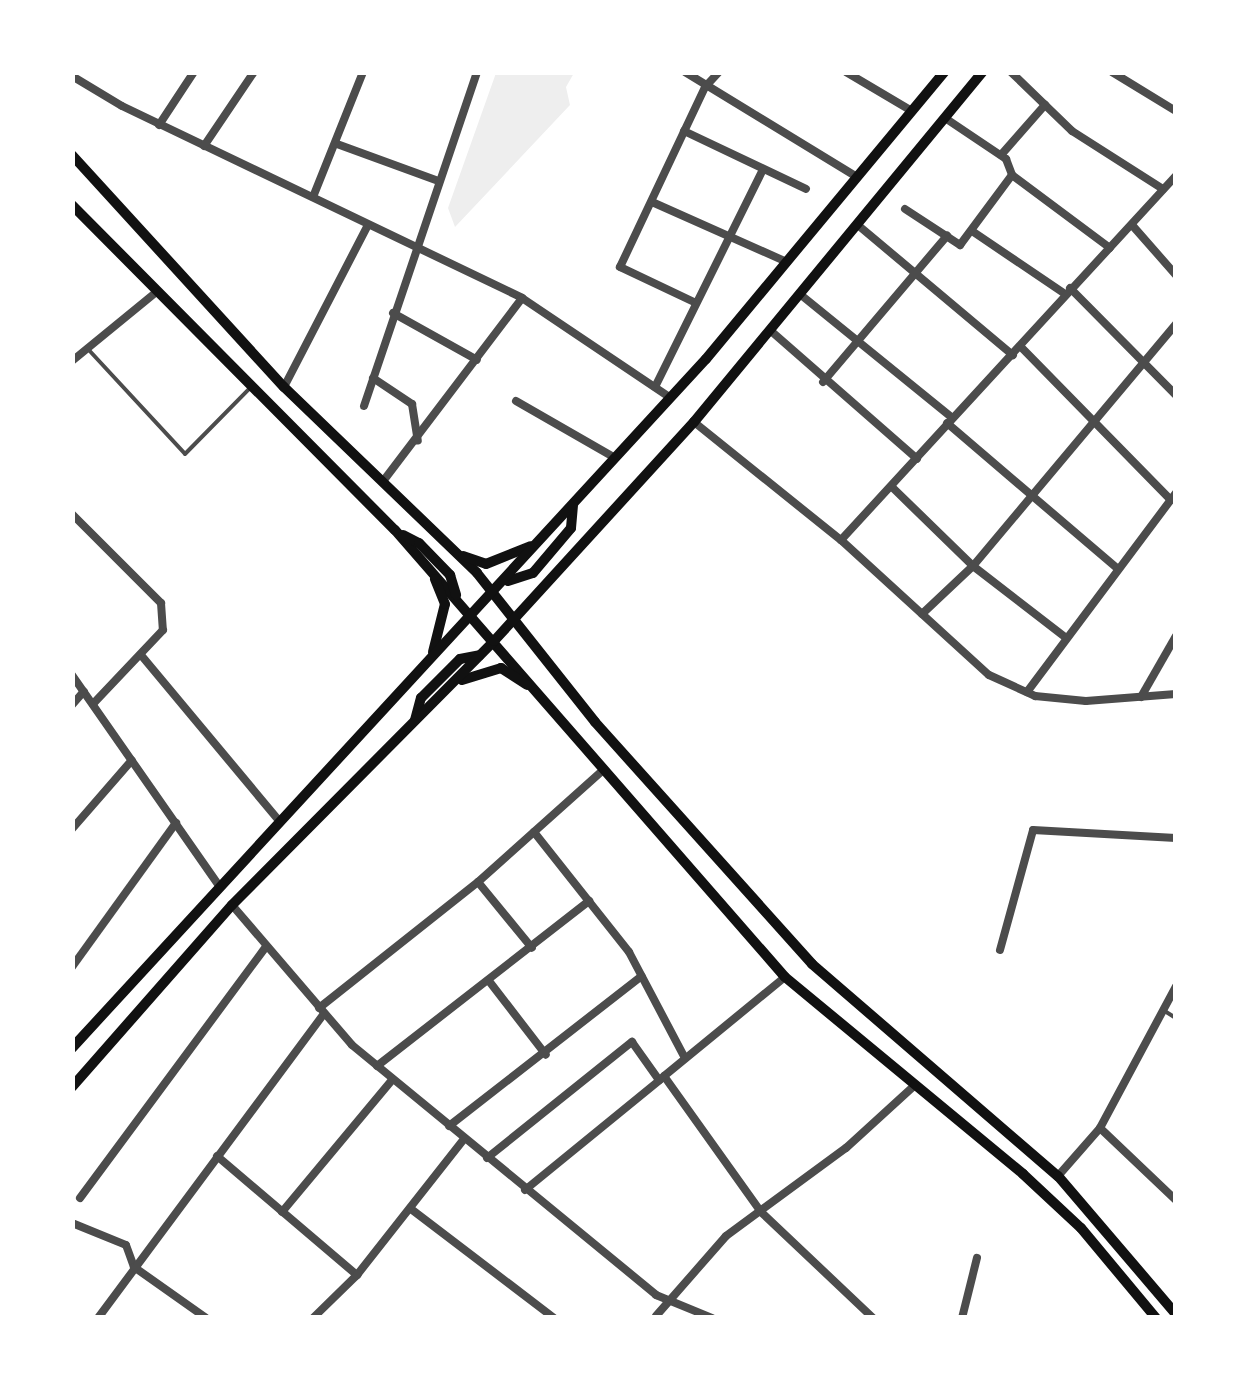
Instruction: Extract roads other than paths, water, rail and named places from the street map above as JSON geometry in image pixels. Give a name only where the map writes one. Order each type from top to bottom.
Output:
[{"type":"main road","points":[[72,1048],[218,884],[495,594],[671,398],[944,72]]},
{"type":"main road","points":[[72,1087],[232,905],[494,641],[694,422],[948,120],[983,72]]},
{"type":"main road","points":[[72,155],[284,387],[477,573],[595,722],[812,964],[1058,1176],[1176,1314]]},
{"type":"main road","points":[[72,205],[249,389],[397,533],[785,977],[1081,1228],[1156,1318]]},
{"type":"main road","points":[[504,583],[533,572],[571,528],[574,504]]},
{"type":"main road","points":[[397,533],[419,542],[450,575],[457,599]]},
{"type":"main road","points":[[457,554],[486,564],[514,557],[544,538]]},
{"type":"main road","points":[[426,666],[442,636],[445,604],[433,573]]},
{"type":"main road","points":[[415,721],[422,698],[460,659],[480,654]]},
{"type":"main road","points":[[444,692],[472,674],[502,668],[536,691]]},
{"type":"street","points":[[160,124],[194,72]]},
{"type":"street","points":[[204,146],[254,72]]},
{"type":"street","points":[[313,196],[338,144],[363,72]]},
{"type":"street","points":[[364,406],[413,248],[477,72]]},
{"type":"street","points":[[685,72],[857,178]]},
{"type":"street","points":[[694,302],[620,267],[705,87],[719,72]]},
{"type":"street","points":[[846,72],[912,111]]},
{"type":"street","points":[[1011,72],[1072,132],[1164,189]]},
{"type":"street","points":[[1112,72],[1176,111]]},
{"type":"street","points":[[75,75],[204,146],[522,298],[671,398]]},
{"type":"street","points":[[1001,155],[1045,105]]},
{"type":"street","points":[[948,120],[1001,155],[1012,175],[1110,248]]},
{"type":"street","points":[[684,131],[806,190]]},
{"type":"street","points":[[338,144],[438,181]]},
{"type":"street","points":[[655,388],[763,168]]},
{"type":"street","points":[[905,209],[960,245],[1012,175]]},
{"type":"street","points":[[840,540],[893,488],[949,420],[1175,178]]},
{"type":"street","points":[[652,202],[787,262]]},
{"type":"street","points":[[284,387],[368,225]]},
{"type":"street","points":[[1132,225],[1176,275]]},
{"type":"street","points":[[859,226],[1017,351],[1174,495],[1027,692]]},
{"type":"street","points":[[972,231],[1068,291],[1176,395]]},
{"type":"street","points":[[823,382],[947,236]]},
{"type":"street","points":[[72,344],[75,358],[155,293]]},
{"type":"street","points":[[800,296],[949,420],[1029,497],[1118,568]]},
{"type":"street","points":[[384,480],[418,441],[522,298]]},
{"type":"street","points":[[393,313],[477,360]]},
{"type":"street","points":[[922,614],[973,566],[1176,324]]},
{"type":"street","points":[[770,331],[823,382],[917,459]]},
{"type":"street","points":[[373,378],[412,404],[418,441]]},
{"type":"street","points":[[516,401],[616,458]]},
{"type":"street","points":[[694,422],[840,540],[989,675],[1027,692],[1086,701],[1176,694]]},
{"type":"street","points":[[893,488],[973,566],[1065,637]]},
{"type":"street","points":[[72,514],[160,603],[163,630],[93,704]]},
{"type":"street","points":[[1141,697],[1176,636]]},
{"type":"street","points":[[141,655],[280,822]]},
{"type":"street","points":[[72,675],[218,884]]},
{"type":"street","points":[[72,705],[84,691]]},
{"type":"street","points":[[72,829],[132,760]]},
{"type":"street","points":[[98,1318],[322,1011],[478,882],[602,772]]},
{"type":"street","points":[[72,967],[176,823]]},
{"type":"street","points":[[1000,950],[1033,830],[1176,838]]},
{"type":"street","points":[[534,832],[642,976],[685,1058]]},
{"type":"street","points":[[478,882],[532,948]]},
{"type":"street","points":[[377,1066],[588,901]]},
{"type":"street","points":[[232,905],[265,948],[377,1066],[656,1295],[712,1318]]},
{"type":"street","points":[[80,1198],[265,948]]},
{"type":"street","points":[[449,1126],[642,976]]},
{"type":"street","points":[[524,1190],[785,977]]},
{"type":"street","points":[[489,981],[546,1054]]},
{"type":"street","points":[[1058,1176],[1100,1128],[1176,986]]},
{"type":"street","points":[[487,1158],[632,1042],[761,1212],[873,1318]]},
{"type":"street","points":[[282,1212],[393,1079]]},
{"type":"street","points":[[655,1317],[726,1236],[761,1212],[914,1086]]},
{"type":"street","points":[[1100,1128],[1176,1200]]},
{"type":"street","points":[[313,1318],[356,1276],[464,1139]]},
{"type":"street","points":[[217,1156],[356,1276]]},
{"type":"street","points":[[412,1209],[554,1318]]},
{"type":"street","points":[[72,1223],[126,1244],[134,1267],[206,1318]]},
{"type":"street","points":[[962,1318],[977,1258]]},
{"type":"street","points":[[655,1317],[656,1295]]},
{"type":"lane","points":[[87,348],[185,454],[249,389]]},
{"type":"lane","points":[[1163,1010],[1176,1018]]}]
